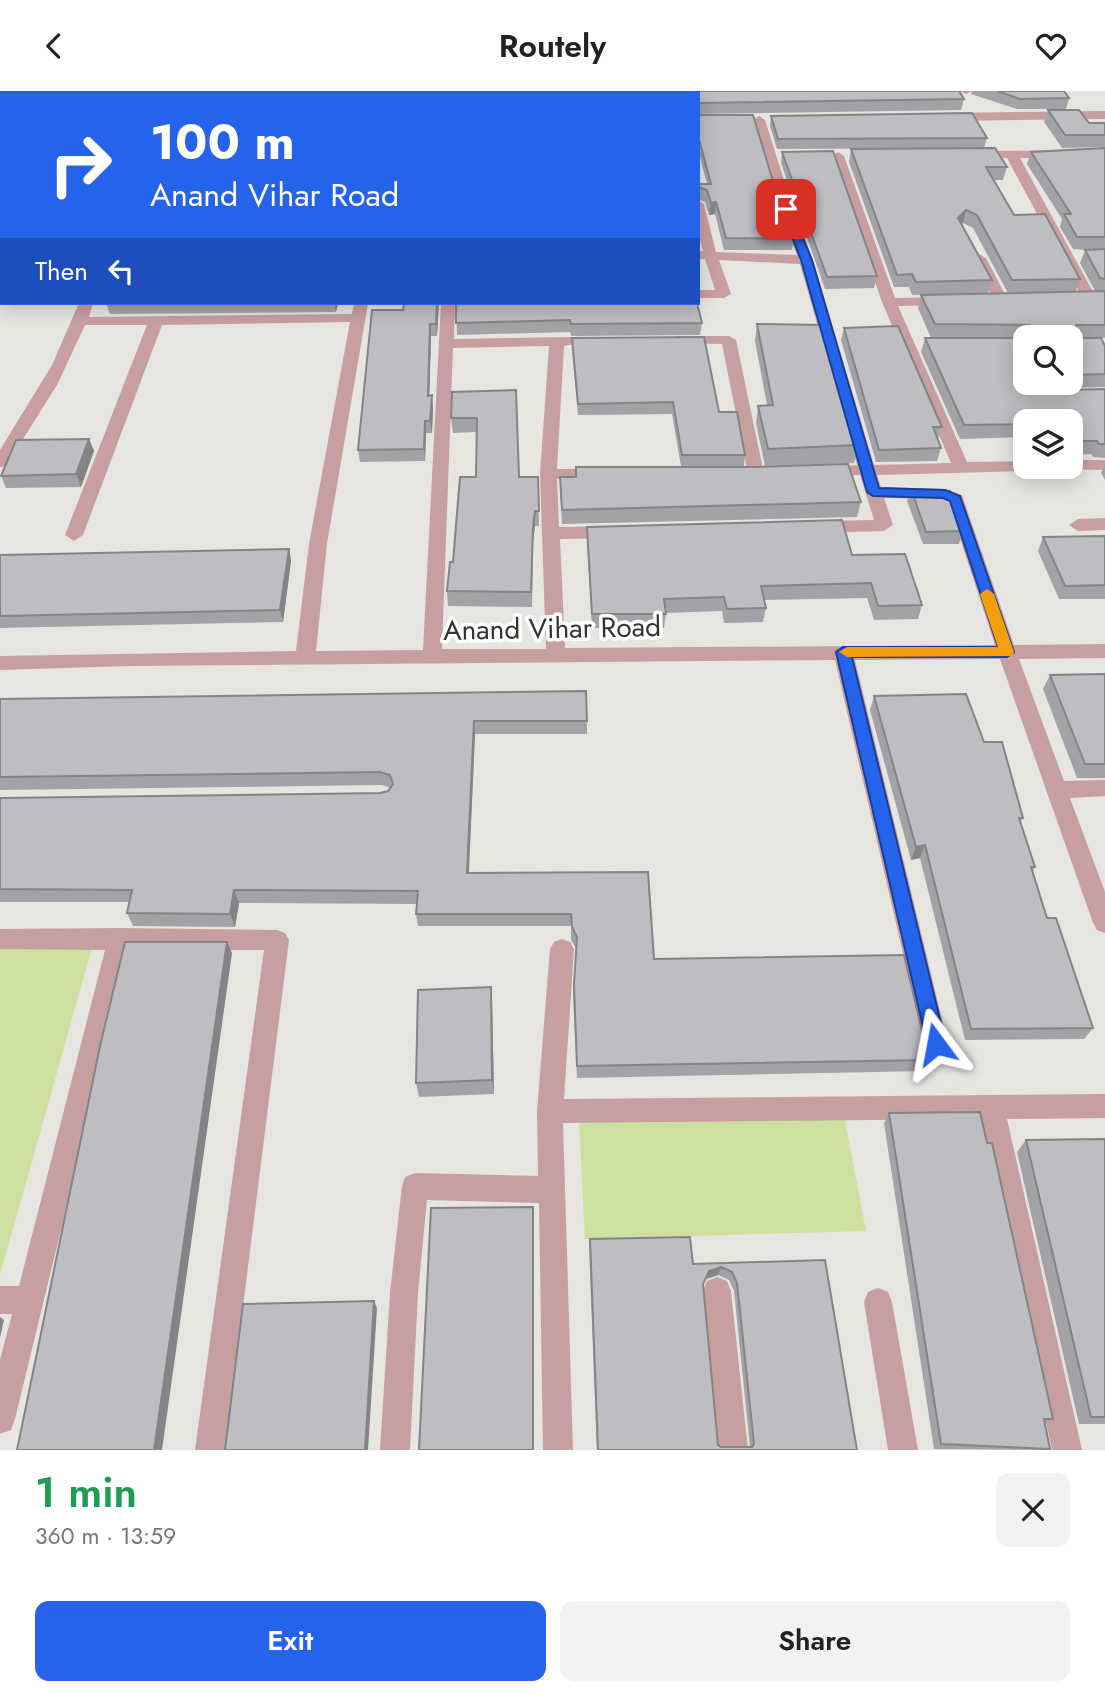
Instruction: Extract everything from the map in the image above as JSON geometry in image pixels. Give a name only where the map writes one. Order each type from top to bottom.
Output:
[{"type":"street","points":[[928,118],[1105,115]]},
{"type":"street","points":[[759,119],[777,156],[786,209],[806,260],[884,525],[800,527]]},
{"type":"street","points":[[958,155],[1101,154],[1105,166]]},
{"type":"street","points":[[1011,155],[1071,256],[1091,299]]},
{"type":"street","points":[[838,156],[889,302],[915,344],[961,467]]},
{"type":"street","points":[[700,219],[705,255],[724,294],[700,294]]},
{"type":"street","points":[[970,240],[1000,300]]},
{"type":"street","points":[[705,255],[806,260]]},
{"type":"street","points":[[889,302],[959,300]]},
{"type":"street","points":[[0,462],[41,397],[81,321],[85,305]]},
{"type":"street","points":[[432,658],[449,305]]},
{"type":"street","points":[[81,321],[361,311],[318,544],[305,658]]},
{"type":"street","points":[[74,535],[156,320]]},
{"type":"street","points":[[448,344],[586,340]]},
{"type":"street","points":[[664,340],[729,340],[756,474]]},
{"type":"street","points":[[556,657],[548,474],[557,341]]},
{"type":"street","points":[[1083,465],[1105,465]]},
{"type":"street","points":[[806,472],[1013,466]]},
{"type":"street","points":[[548,474],[618,474]]},
{"type":"street","points":[[873,492],[945,494],[956,499],[1007,652],[1105,923]]},
{"type":"street","points":[[1078,525],[1105,524]]},
{"type":"street","points":[[551,533],[634,531]]},
{"type":"street","name":"Anand Vihar Road","points":[[0,663],[129,659],[1105,651]]},
{"type":"street","points":[[843,652],[936,1044]]},
{"type":"street","points":[[1056,790],[1105,788]]},
{"type":"street","points":[[0,1419],[120,938]]},
{"type":"street","points":[[0,939],[277,940],[210,1450]]},
{"type":"street","points":[[558,1450],[550,1111],[562,949]]},
{"type":"street","points":[[550,1111],[1105,1106]]},
{"type":"street","points":[[991,1107],[1067,1450]]},
{"type":"street","points":[[395,1450],[404,1293],[415,1186],[552,1190]]},
{"type":"street","points":[[717,1291],[733,1450]]},
{"type":"street","points":[[0,1300],[30,1300]]},
{"type":"street","points":[[878,1302],[903,1450]]},
{"type":"green space","points":[[0,947],[92,948],[0,1275]]},
{"type":"green space","points":[[844,1115],[866,1231],[585,1239],[579,1122]]},
{"type":"building","points":[[700,91],[959,91],[964,99],[700,103]]},
{"type":"building","points":[[997,91],[1064,91],[1069,98],[1020,99]]},
{"type":"building","points":[[1048,110],[1079,110],[1089,123],[1105,123],[1105,135],[1065,135]]},
{"type":"building","points":[[972,113],[987,138],[778,139],[771,116]]},
{"type":"building","points":[[700,115],[753,115],[778,198],[794,239],[726,238],[716,202],[711,203],[707,190],[700,188],[700,184],[711,184],[700,143]]},
{"type":"building","points":[[995,148],[1007,167],[986,167],[1014,215],[1045,214],[1080,279],[1012,280],[977,215],[966,210],[958,218],[992,280],[916,282],[912,274],[897,275],[851,149]]},
{"type":"building","points":[[1105,148],[1105,237],[1077,237],[1064,214],[1071,214],[1031,152]]},
{"type":"building","points":[[833,151],[877,276],[827,277],[782,152]]},
{"type":"building","points":[[1105,249],[1105,279],[1100,278],[1085,250]]},
{"type":"building","points":[[1105,291],[1105,325],[935,324],[921,295]]},
{"type":"building","points":[[404,305],[437,305],[436,324],[430,324],[428,396],[432,395],[430,421],[425,421],[424,449],[358,450],[372,310],[403,310]]},
{"type":"building","points":[[456,305],[698,305],[702,323],[571,324],[570,320],[456,323]]},
{"type":"building","points":[[757,324],[823,325],[858,445],[768,449],[758,406],[773,405]]},
{"type":"building","points":[[898,326],[942,427],[933,427],[941,448],[879,450],[844,328]]},
{"type":"building","points":[[704,337],[719,412],[737,412],[745,455],[682,455],[673,402],[578,404],[572,338]]},
{"type":"building","points":[[925,338],[1013,338],[1013,395],[1083,395],[1083,390],[1105,389],[1105,444],[1083,441],[1083,409],[1013,409],[1013,424],[964,425]]},
{"type":"building","points":[[1083,338],[1101,338],[1105,346],[1105,374],[1083,375]]},
{"type":"building","points":[[516,390],[519,477],[538,477],[539,511],[535,511],[533,526],[531,592],[447,591],[450,562],[453,562],[460,477],[476,477],[477,418],[451,418],[452,392]]},
{"type":"building","points":[[89,439],[76,474],[1,476],[16,440]]},
{"type":"building","points":[[848,464],[861,502],[562,510],[560,477],[576,477],[576,467]]},
{"type":"building","points":[[911,489],[950,491],[963,531],[926,532]]},
{"type":"building","points":[[842,520],[852,555],[905,554],[922,605],[878,606],[871,583],[761,586],[766,608],[727,609],[724,597],[664,599],[666,614],[592,614],[587,527]]},
{"type":"building","points":[[1105,536],[1105,585],[1065,586],[1043,537]]},
{"type":"building","points":[[289,549],[280,610],[0,616],[0,555]]},
{"type":"building","points":[[1105,674],[1105,764],[1085,764],[1050,675]]},
{"type":"building","points":[[586,691],[587,721],[474,721],[467,873],[648,872],[654,959],[904,955],[929,1060],[577,1066],[574,984],[577,937],[572,927],[571,914],[416,914],[418,891],[234,890],[230,914],[127,913],[132,890],[0,889],[0,798],[380,793],[388,791],[393,784],[390,775],[380,772],[0,777],[0,699]]},
{"type":"building","points":[[966,694],[984,742],[1002,742],[1023,818],[1019,818],[1035,867],[1031,867],[1047,918],[1056,918],[1093,1028],[971,1029],[925,845],[916,847],[874,696]]},
{"type":"building","points":[[125,942],[227,942],[154,1450],[17,1450],[100,1046]]},
{"type":"building","points":[[491,987],[492,1080],[416,1083],[418,990]]},
{"type":"building","points":[[980,1112],[987,1143],[992,1143],[1053,1419],[1044,1419],[1050,1449],[941,1444],[889,1113]]},
{"type":"building","points":[[1105,1139],[1105,1417],[1091,1417],[1026,1140]]},
{"type":"building","points":[[533,1207],[533,1450],[419,1450],[431,1208]]},
{"type":"building","points":[[690,1237],[693,1264],[825,1260],[857,1450],[598,1450],[590,1239]],"holes":[[[721,1267],[732,1272],[737,1283],[754,1444],[752,1447],[718,1445],[703,1284],[709,1271]]]},
{"type":"building","points":[[374,1301],[365,1450],[225,1450],[243,1304]]},
{"type":"slow traffic","points":[[847,652],[1007,652],[987,594]]},
{"type":"route","points":[[786,209],[806,260],[873,492],[945,494],[956,499],[1007,652],[843,652],[936,1044]]}]
